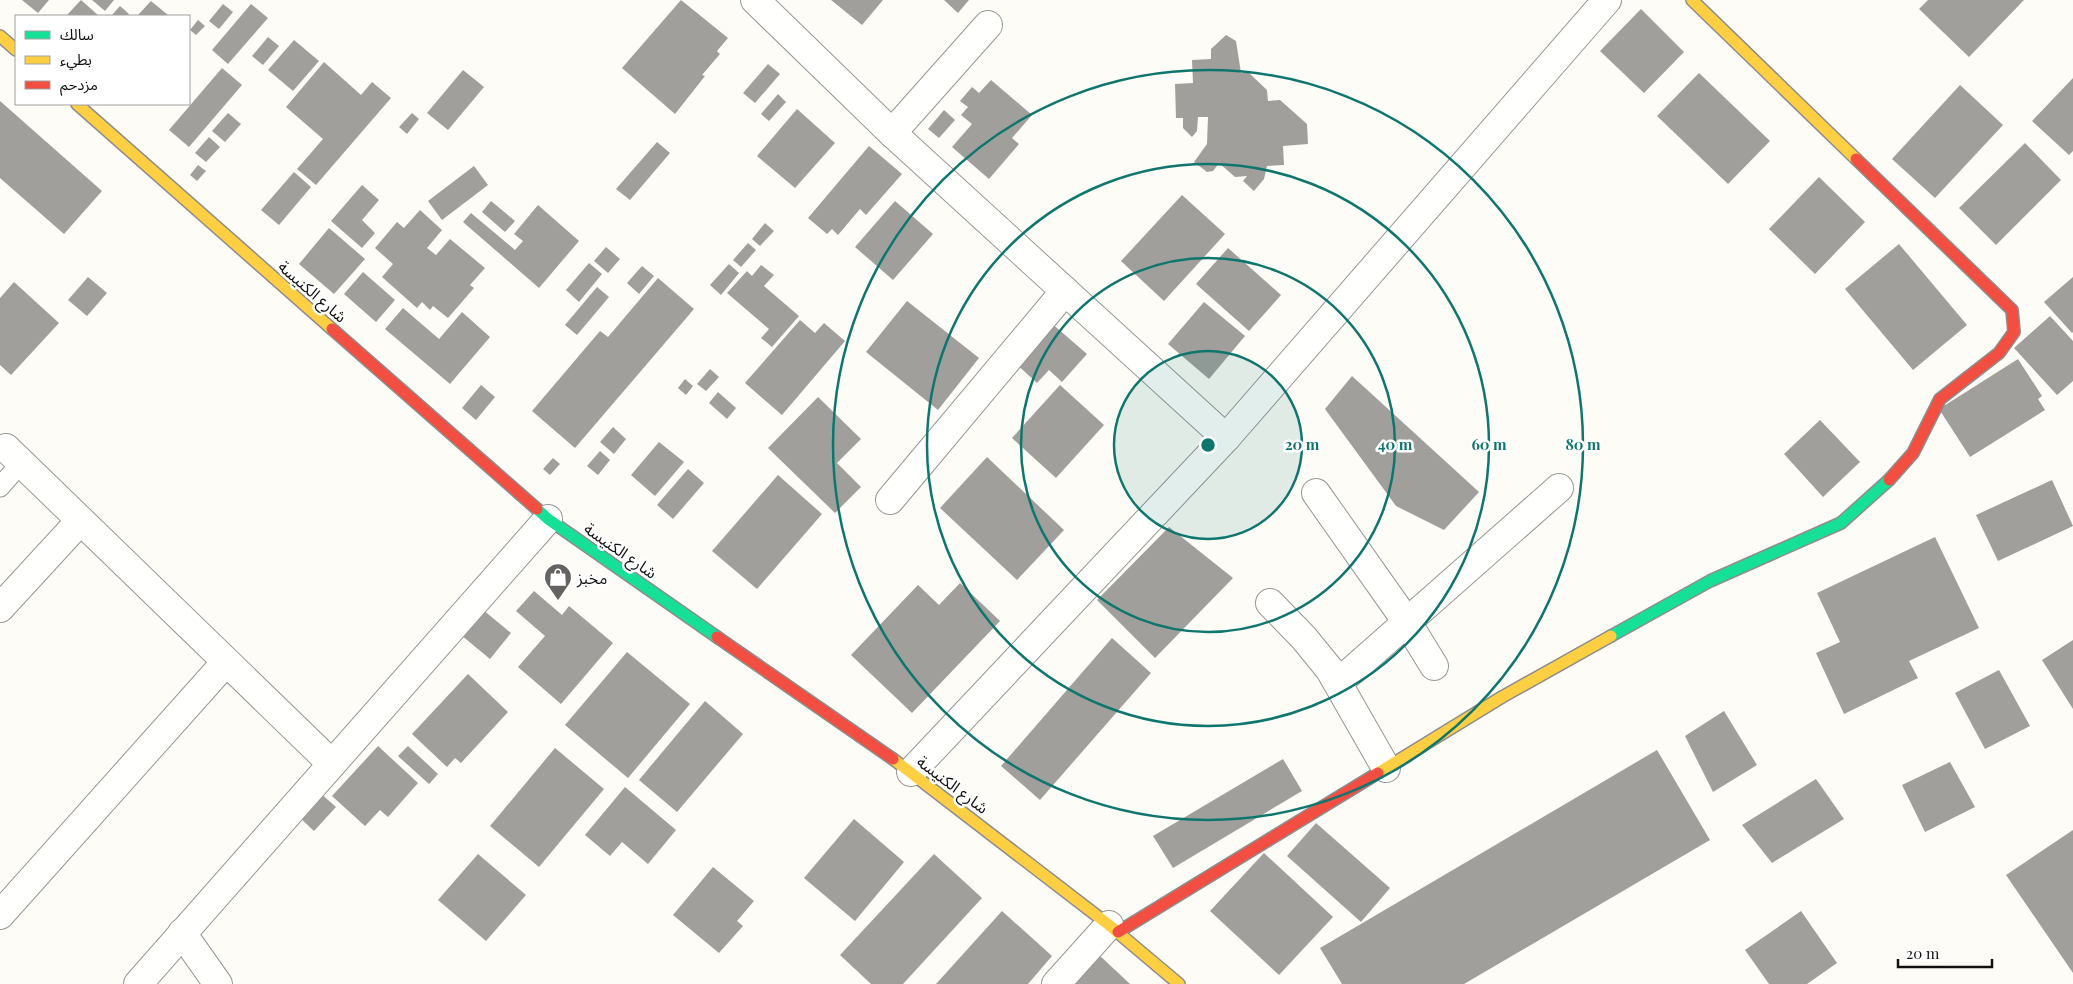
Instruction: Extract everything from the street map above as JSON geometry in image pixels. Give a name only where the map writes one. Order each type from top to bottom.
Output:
[{"type":"street","points":[[755,0],[892,133],[1226,438]]},
{"type":"street","points":[[911,772],[1226,438],[1607,0]]},
{"type":"street","points":[[1056,984],[1114,929],[1502,697],[1710,581],[1841,523],[1881,489],[1913,452],[1940,399],[1999,353],[2014,332],[2012,310],[1692,0]]},
{"type":"street","points":[[892,133],[988,25]]},
{"type":"street","points":[[0,36],[15,49]]},
{"type":"street","name":"شارع الكنيسة","points":[[78,105],[548,519],[911,772],[1114,929],[1178,984]]},
{"type":"street","points":[[890,500],[1065,291]]},
{"type":"street","points":[[13,456],[332,764]]},
{"type":"street","points":[[1338,683],[1559,488]]},
{"type":"street","points":[[1316,493],[1407,622],[1434,666]]},
{"type":"street","points":[[138,984],[548,519]]},
{"type":"street","points":[[0,608],[80,521]]},
{"type":"street","points":[[1270,603],[1304,638],[1338,683],[1386,768]]},
{"type":"street","points":[[0,916],[226,662]]},
{"type":"street","points":[[182,932],[218,984]]},
{"type":"lane","points":[[0,487],[13,456]]},
{"type":"building","points":[[22,0],[49,0],[38,13]]},
{"type":"building","points":[[81,0],[98,15],[67,15]]},
{"type":"building","points":[[92,0],[114,0],[105,11]]},
{"type":"building","points":[[681,0],[728,38],[717,51],[720,54],[702,75],[705,76],[675,114],[622,68]]},
{"type":"building","points":[[831,0],[883,0],[862,25]]},
{"type":"building","points":[[944,0],[969,0],[958,13]]},
{"type":"building","points":[[1928,0],[2024,0],[1969,57],[1919,9]]},
{"type":"building","points":[[151,1],[168,15],[138,15]]},
{"type":"building","points":[[223,4],[233,12],[219,29],[209,21]]},
{"type":"building","points":[[251,4],[268,18],[228,64],[212,50]]},
{"type":"building","points":[[120,6],[129,14],[128,15],[112,15]]},
{"type":"building","points":[[1641,9],[1684,52],[1644,93],[1600,51]]},
{"type":"building","points":[[198,20],[205,26],[196,35],[190,30]]},
{"type":"building","points":[[1226,35],[1236,41],[1241,73],[1248,72],[1267,90],[1268,101],[1280,100],[1307,124],[1308,144],[1283,146],[1284,165],[1267,166],[1264,179],[1254,191],[1243,181],[1247,176],[1235,177],[1219,163],[1213,171],[1207,172],[1194,162],[1207,144],[1208,117],[1198,117],[1197,131],[1192,137],[1183,128],[1183,118],[1176,118],[1175,84],[1193,83],[1192,60],[1211,59],[1211,49]]},
{"type":"building","points":[[268,37],[279,46],[263,65],[252,56]]},
{"type":"building","points":[[294,40],[319,61],[293,91],[268,70]]},
{"type":"building","points":[[324,62],[361,95],[372,82],[391,98],[316,185],[297,169],[323,139],[286,107]]},
{"type":"building","points":[[768,64],[780,74],[755,103],[743,93]]},
{"type":"building","points":[[222,68],[242,85],[189,147],[169,130]]},
{"type":"building","points":[[463,70],[484,87],[448,130],[427,113]]},
{"type":"building","points":[[1699,73],[1770,141],[1728,184],[1657,116]]},
{"type":"building","points":[[2073,78],[2073,151],[2069,155],[2032,121]]},
{"type":"building","points":[[991,80],[1032,115],[1012,138],[1019,144],[989,179],[952,147],[972,124],[961,115],[968,107],[960,101],[972,87],[979,93]]},
{"type":"building","points":[[1960,85],[2003,125],[1935,198],[1892,159]]},
{"type":"building","points":[[778,94],[786,102],[769,121],[761,114]]},
{"type":"building","points":[[0,101],[102,191],[64,234],[0,178]]},
{"type":"building","points":[[797,109],[835,143],[795,188],[757,156]]},
{"type":"building","points":[[944,110],[955,120],[939,138],[928,129]]},
{"type":"building","points":[[228,113],[241,124],[225,142],[212,131]]},
{"type":"building","points":[[412,113],[419,119],[407,134],[399,127]]},
{"type":"building","points":[[209,137],[220,147],[206,162],[195,153]]},
{"type":"building","points":[[657,142],[670,153],[630,200],[616,189]]},
{"type":"building","points":[[2025,143],[2061,180],[1996,245],[1959,208]]},
{"type":"building","points":[[869,146],[902,174],[866,215],[860,209],[838,235],[832,229],[827,234],[808,218]]},
{"type":"building","points":[[198,165],[206,171],[197,181],[190,175]]},
{"type":"building","points":[[474,166],[488,185],[442,220],[428,201]]},
{"type":"building","points":[[294,172],[311,187],[279,225],[261,210]]},
{"type":"building","points":[[1819,177],[1865,222],[1815,274],[1769,229]]},
{"type":"building","points":[[362,185],[379,200],[362,220],[375,233],[362,248],[331,221]]},
{"type":"building","points":[[1182,195],[1225,234],[1164,301],[1121,261]]},
{"type":"building","points":[[491,201],[515,221],[505,232],[482,212]]},
{"type":"building","points":[[895,201],[933,234],[893,280],[855,247]]},
{"type":"building","points":[[538,205],[579,241],[539,288],[463,222],[471,213],[515,250],[523,241],[514,234]]},
{"type":"building","points":[[420,210],[442,230],[427,248],[436,255],[450,239],[485,268],[470,285],[474,288],[448,318],[433,306],[430,310],[422,302],[417,308],[382,277],[393,264],[375,248],[397,222],[404,228]]},
{"type":"building","points":[[765,223],[774,231],[760,246],[752,239]]},
{"type":"building","points":[[329,228],[365,259],[334,294],[299,264]]},
{"type":"building","points":[[748,243],[756,250],[741,267],[733,260]]},
{"type":"building","points":[[1899,244],[1967,325],[1913,370],[1845,289]]},
{"type":"building","points":[[606,247],[620,259],[608,273],[594,261]]},
{"type":"building","points":[[1228,248],[1281,295],[1249,331],[1196,284]]},
{"type":"building","points":[[589,263],[602,274],[579,302],[566,290]]},
{"type":"building","points":[[729,264],[739,273],[721,295],[710,285]]},
{"type":"building","points":[[761,265],[774,275],[764,286],[799,316],[772,347],[761,338],[769,329],[727,293],[747,271],[752,276]]},
{"type":"building","points":[[642,266],[654,276],[639,294],[627,283]]},
{"type":"building","points":[[363,272],[395,300],[376,322],[344,294]]},
{"type":"building","points":[[88,277],[107,293],[87,316],[68,300]]},
{"type":"building","points":[[2073,277],[2073,332],[2072,333],[2044,302]]},
{"type":"building","points":[[658,278],[694,309],[575,448],[532,411],[600,331],[608,337]]},
{"type":"building","points":[[14,282],[59,323],[11,375],[0,365],[0,298]]},
{"type":"building","points":[[597,287],[609,297],[577,335],[565,325]]},
{"type":"building","points":[[907,301],[979,358],[938,410],[866,352]]},
{"type":"building","points":[[1204,302],[1245,336],[1209,379],[1168,344]]},
{"type":"building","points":[[403,308],[439,339],[462,312],[490,337],[450,384],[385,329]]},
{"type":"building","points":[[2050,316],[2073,341],[2073,381],[2057,395],[2014,348]]},
{"type":"building","points":[[800,320],[815,333],[824,323],[845,341],[782,415],[745,383]]},
{"type":"building","points":[[1050,322],[1087,354],[1062,382],[1049,370],[1037,383],[1014,362]]},
{"type":"building","points":[[2018,359],[2042,396],[2038,399],[2045,410],[1970,457],[1939,409]]},
{"type":"building","points":[[710,369],[719,377],[706,391],[697,384]]},
{"type":"building","points":[[1352,376],[1479,492],[1444,530],[1396,506],[1325,409]]},
{"type":"building","points":[[685,379],[693,386],[686,395],[678,388]]},
{"type":"building","points":[[481,385],[495,397],[476,420],[462,408]]},
{"type":"building","points":[[1060,385],[1104,425],[1056,478],[1012,438]]},
{"type":"building","points":[[718,392],[736,408],[727,419],[709,403]]},
{"type":"building","points":[[818,397],[861,439],[837,463],[861,487],[835,513],[768,448]]},
{"type":"building","points":[[1820,420],[1860,462],[1823,497],[1784,454]]},
{"type":"building","points":[[613,427],[626,439],[614,454],[600,442]]},
{"type":"building","points":[[659,442],[684,462],[655,496],[631,475]]},
{"type":"building","points":[[600,451],[610,460],[598,475],[587,466]]},
{"type":"building","points":[[987,457],[1064,530],[1017,580],[940,508]]},
{"type":"building","points":[[553,458],[560,464],[550,475],[543,469]]},
{"type":"building","points":[[688,469],[704,483],[673,519],[657,505]]},
{"type":"building","points":[[778,475],[822,514],[757,589],[712,551]]},
{"type":"building","points":[[2052,480],[2073,526],[1998,561],[1976,515]]},
{"type":"building","points":[[1169,527],[1233,578],[1155,658],[1097,600]]},
{"type":"building","points":[[1935,537],[1979,628],[1909,661],[1918,678],[1844,714],[1816,653],[1840,642],[1817,593]]},
{"type":"building","points":[[960,583],[1000,621],[912,713],[851,655],[918,585],[939,605]]},
{"type":"building","points":[[534,591],[562,615],[569,606],[613,643],[561,704],[518,667],[545,636],[516,611]]},
{"type":"building","points":[[482,609],[511,633],[490,659],[461,635]]},
{"type":"building","points":[[1112,638],[1151,673],[1040,800],[1001,766]]},
{"type":"building","points":[[2073,640],[2073,709],[2042,660]]},
{"type":"building","points":[[627,652],[690,704],[628,778],[565,725]]},
{"type":"building","points":[[1999,670],[2030,726],[1985,749],[1955,693]]},
{"type":"building","points":[[468,674],[508,712],[461,763],[455,758],[447,767],[412,734]]},
{"type":"building","points":[[705,701],[743,734],[677,812],[639,780]]},
{"type":"building","points":[[1724,711],[1757,765],[1713,792],[1685,736]]},
{"type":"building","points":[[378,746],[418,783],[388,817],[380,810],[365,826],[332,796]]},
{"type":"building","points":[[408,746],[438,774],[429,784],[398,756]]},
{"type":"building","points":[[555,748],[604,789],[539,867],[490,826]]},
{"type":"building","points":[[1657,750],[1710,840],[1464,984],[1342,984],[1320,948]]},
{"type":"building","points":[[1283,759],[1302,791],[1173,868],[1153,836]]},
{"type":"building","points":[[1950,762],[1975,807],[1925,832],[1902,785]]},
{"type":"building","points":[[1816,779],[1844,819],[1772,863],[1742,825]]},
{"type":"building","points":[[625,787],[676,830],[648,864],[622,842],[610,856],[585,835]]},
{"type":"building","points":[[319,792],[336,807],[314,831],[297,815]]},
{"type":"building","points":[[854,819],[904,862],[855,921],[804,878]]},
{"type":"building","points":[[1316,823],[1390,888],[1361,922],[1287,856]]},
{"type":"building","points":[[2073,830],[2073,973],[2006,875]]},
{"type":"building","points":[[1264,853],[1333,917],[1279,975],[1210,911]]},
{"type":"building","points":[[478,854],[526,895],[486,941],[438,900]]},
{"type":"building","points":[[934,854],[982,898],[903,984],[871,984],[840,955]]},
{"type":"building","points":[[713,867],[754,901],[737,921],[743,926],[719,953],[673,915]]},
{"type":"building","points":[[1002,911],[1052,956],[1028,984],[936,984]]},
{"type":"building","points":[[1801,911],[1837,963],[1807,984],[1769,984],[1745,950]]},
{"type":"building","points":[[1097,953],[1130,984],[1068,984]]},
{"type":"traffic: fast","points":[[1611,636],[1710,581],[1841,523],[1889,480]]},
{"type":"traffic: fast","points":[[537,509],[548,519],[717,637]]},
{"type":"traffic: slow","points":[[1692,0],[1856,159]]},
{"type":"traffic: slow","points":[[0,36],[15,49]]},
{"type":"traffic: slow","points":[[78,105],[332,329]]},
{"type":"traffic: slow","points":[[1378,773],[1502,697],[1611,636]]},
{"type":"traffic: slow","points":[[893,759],[1109,925],[1179,984]]},
{"type":"traffic: jam","points":[[1856,159],[2012,310],[2014,332],[1999,353],[1940,399],[1913,453],[1889,480]]},
{"type":"traffic: jam","points":[[332,329],[537,509]]},
{"type":"traffic: jam","points":[[717,637],[893,759]]},
{"type":"traffic: jam","points":[[1118,932],[1378,773]]},
{"type":"place","name":"مخبز","points":[[558,601]]}]
